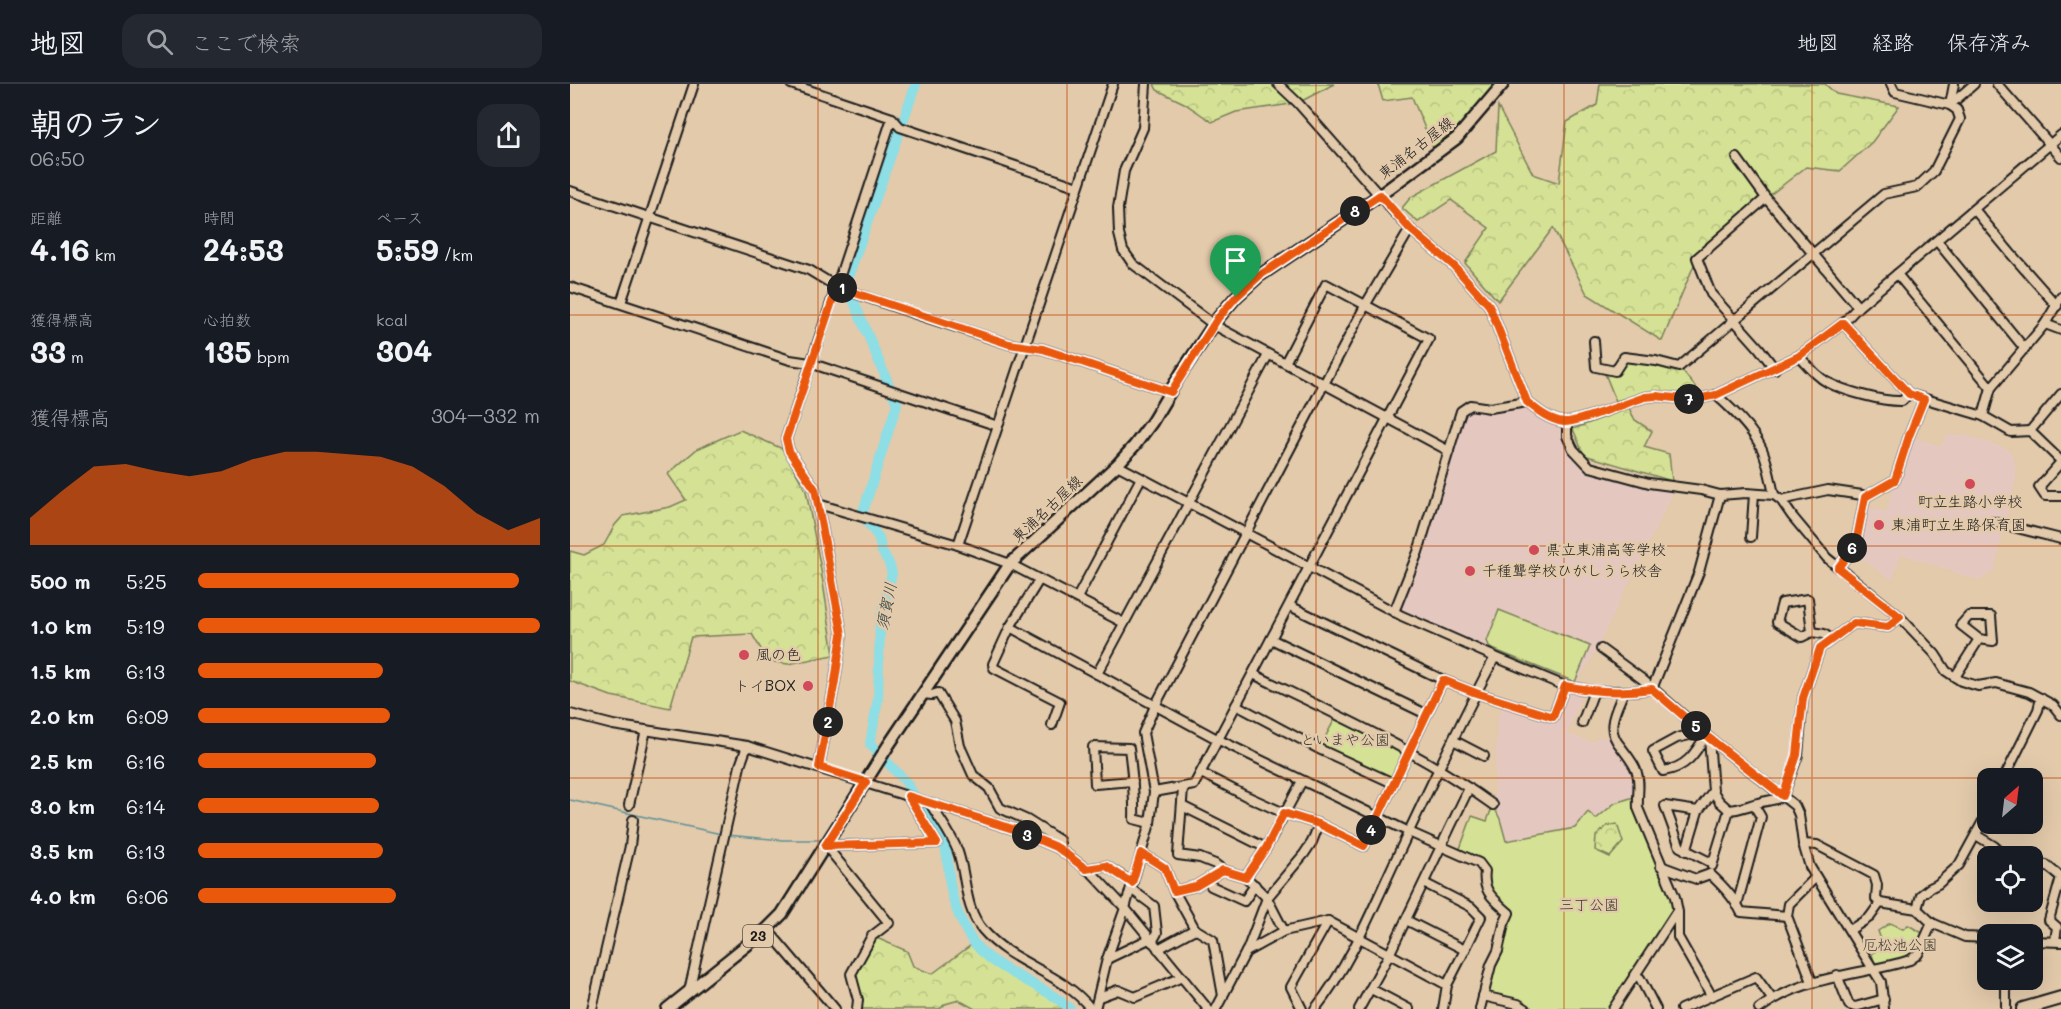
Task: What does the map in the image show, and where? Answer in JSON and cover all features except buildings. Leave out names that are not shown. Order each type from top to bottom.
[{"type":"highway","points":[[2023,1009],[2046,1006],[2061,998]]},
{"type":"main road","name":"東浦名古屋線","points":[[667,1009],[767,929],[782,914],[888,746],[1010,564],[1117,465],[1152,422],[1218,318],[1236,297],[1259,276],[1380,195],[1457,138],[1503,84]]},
{"type":"street","points":[[621,303],[694,84]]},
{"type":"street","points":[[790,84],[892,118],[900,127],[1078,187]]},
{"type":"street","points":[[958,545],[1113,84]]},
{"type":"street","points":[[1146,84],[1142,135],[1124,171],[1120,188],[1119,234],[1123,250],[1133,264],[1214,326],[1449,451]]},
{"type":"street","points":[[1278,84],[1298,103],[1410,229],[1454,266],[1489,305],[1527,402],[1539,412],[1567,423],[1645,397],[1693,400],[1716,395],[1737,383],[1774,369],[1799,356],[1843,323],[1858,307],[2061,135]]},
{"type":"street","points":[[1594,340],[1596,367],[1615,371],[1624,357],[1679,367],[1884,194],[1917,187],[1934,171],[1960,119],[1957,110],[1950,105],[1895,92],[1891,84]]},
{"type":"street","points":[[1950,105],[1954,84]]},
{"type":"street","points":[[1950,105],[1974,84]]},
{"type":"street","points":[[1997,84],[2061,157]]},
{"type":"street","points":[[819,767],[842,634],[815,489],[789,451],[786,439],[892,118]]},
{"type":"street","points":[[1737,158],[1766,198],[1858,307]]},
{"type":"street","points":[[570,190],[809,270],[837,287],[1009,344],[1043,349],[1171,392]]},
{"type":"street","points":[[1766,198],[1697,258],[1711,294],[1774,369]]},
{"type":"street","points":[[1974,209],[2057,306]]},
{"type":"street","points":[[930,803],[958,852],[972,911],[982,929],[1014,955],[1057,978],[1075,991],[1093,1009],[1099,997],[1107,959],[1150,824],[1154,792],[1143,733],[1155,706],[1366,304],[1410,229]]},
{"type":"street","points":[[1937,241],[2025,349]]},
{"type":"street","points":[[1897,274],[1991,388]]},
{"type":"street","points":[[1154,792],[1194,785],[1430,339],[1326,284],[1285,363]]},
{"type":"street","points":[[570,287],[790,360],[810,363],[998,426]]},
{"type":"street","points":[[1983,416],[1991,388],[2045,324],[2061,297]]},
{"type":"street","points":[[1843,323],[1909,394],[1983,416],[2011,432],[2030,432],[2061,461],[2039,487],[2044,496],[2061,496]]},
{"type":"street","points":[[2045,324],[2061,330]]},
{"type":"street","points":[[1097,674],[1268,355]]},
{"type":"street","points":[[1799,356],[1814,372],[1828,382],[1845,388],[1890,402],[1902,401],[1909,394]]},
{"type":"street","points":[[2030,432],[2061,394]]},
{"type":"street","points":[[1716,395],[1756,439],[1765,457],[1778,497],[1792,516],[1838,568],[1900,617],[1935,654],[1946,671],[1961,681],[1978,686],[1996,682],[2029,692],[2053,705],[2061,715]]},
{"type":"street","points":[[1838,568],[1856,543],[1865,497],[1895,480],[1924,399]]},
{"type":"street","points":[[1394,612],[1418,552],[1461,411],[1470,405],[1490,408],[1527,402]]},
{"type":"street","points":[[1567,423],[1567,436],[1574,449],[1590,467],[1650,483],[1720,495],[1746,493],[1778,497],[1828,490],[1865,497]]},
{"type":"street","points":[[1117,465],[1394,612],[1495,657],[1565,686],[1594,691],[1633,692],[1652,689]]},
{"type":"street","points":[[1077,598],[1141,478]]},
{"type":"street","points":[[1652,689],[1699,572],[1720,495]]},
{"type":"street","points":[[1751,537],[1754,495]]},
{"type":"street","points":[[818,504],[958,545],[1010,564],[1124,623]]},
{"type":"street","points":[[1993,522],[2061,539]]},
{"type":"street","points":[[1039,580],[1010,627],[993,664],[994,668],[1059,702],[1052,725]]},
{"type":"street","points":[[1812,632],[1808,599],[1782,603],[1777,622],[1802,637],[1812,632],[1824,634],[1831,639]]},
{"type":"street","points":[[1290,606],[1443,680],[1476,693],[1553,717],[1565,686]]},
{"type":"street","points":[[1969,616],[1991,616],[1993,641],[1979,639],[1961,625],[1969,616]]},
{"type":"street","points":[[1705,735],[1713,791],[1719,801],[1729,810],[1744,809],[1783,796],[1797,755],[1803,698],[1820,648],[1854,623],[1888,627],[1900,617]]},
{"type":"street","points":[[1010,627],[1217,739],[1377,817],[1479,863],[1485,871],[1483,883],[1486,890],[1509,914],[1504,924],[1498,951],[1491,965],[1480,1009]]},
{"type":"street","points":[[1271,639],[1426,714]]},
{"type":"street","points":[[1955,676],[1979,639]]},
{"type":"street","points":[[1601,649],[1795,806],[1810,867],[1881,982],[1884,1009]]},
{"type":"street","points":[[1315,1009],[1335,981],[1359,938],[1452,740],[1495,657]]},
{"type":"street","points":[[1253,674],[1409,751],[1493,805]]},
{"type":"street","points":[[1201,773],[1284,813],[1319,824],[1364,846],[1443,680]]},
{"type":"street","points":[[1582,723],[1594,691]]},
{"type":"street","points":[[1624,691],[1612,722],[1613,738],[1627,754],[1636,770],[1639,784],[1638,808],[1675,897],[1678,937],[1711,996]]},
{"type":"street","points":[[922,694],[938,693],[955,720],[960,746],[974,775],[989,788],[1000,808],[1054,836],[1059,840],[1058,848]]},
{"type":"street","points":[[2009,768],[2038,710],[2041,698]]},
{"type":"street","points":[[1236,705],[1319,749],[1393,783]]},
{"type":"street","points":[[570,714],[613,725],[747,746],[1016,830],[1058,848],[1086,869],[1125,908],[1208,1009]]},
{"type":"street","points":[[628,805],[646,730]]},
{"type":"street","points":[[1705,735],[1694,755],[1686,762],[1675,770],[1663,771],[1653,751],[1677,738],[1705,735]]},
{"type":"street","points":[[1452,740],[1484,756]]},
{"type":"street","points":[[689,991],[740,766],[747,746]]},
{"type":"street","points":[[1133,781],[1095,784],[1093,747],[1129,748],[1133,781],[1134,819],[1150,824]]},
{"type":"street","points":[[1246,877],[1266,848],[1302,781]]},
{"type":"street","points":[[1183,788],[1178,855],[1200,858],[1223,870],[1246,877],[1268,898],[1284,931]]},
{"type":"street","points":[[1359,1009],[1389,955],[1469,788]]},
{"type":"street","points":[[1686,851],[1698,811],[1713,791]]},
{"type":"street","points":[[828,842],[937,843],[908,796]]},
{"type":"street","points":[[1737,905],[1761,817],[1754,805]]},
{"type":"street","points":[[1182,806],[1266,848]]},
{"type":"street","points":[[1698,811],[1665,806],[1680,847],[1712,863]]},
{"type":"street","points":[[1710,874],[1729,810]]},
{"type":"street","points":[[592,1009],[630,846],[633,820]]},
{"type":"street","points":[[1216,1009],[1246,952],[1268,898],[1304,854],[1319,824]]},
{"type":"street","points":[[1917,909],[1921,895],[1938,884],[1959,865],[1976,835],[1994,846]]},
{"type":"street","points":[[828,842],[889,923],[872,936],[852,974],[858,1000],[857,1009]]},
{"type":"street","points":[[1803,844],[1817,845],[1874,875],[1877,885],[1876,898],[1880,903],[1917,909],[1932,923],[1965,936],[1977,937]]},
{"type":"street","points":[[1141,853],[1165,868],[1174,891],[1195,929],[1213,940],[1223,996]]},
{"type":"street","points":[[2043,865],[2061,877],[2049,920],[2057,927],[2058,942],[2043,941]]},
{"type":"street","points":[[1086,869],[1106,866],[1154,906],[1157,933],[1150,940],[1107,959]]},
{"type":"street","points":[[1661,866],[1696,879],[1710,874]]},
{"type":"street","points":[[1174,891],[1196,886],[1223,870]]},
{"type":"street","points":[[1710,874],[1721,883],[1741,912],[1787,916]]},
{"type":"street","points":[[1812,982],[1787,916],[1789,904],[1816,876]]},
{"type":"street","points":[[1424,882],[1471,908],[1481,917],[1447,985],[1443,1009]]},
{"type":"street","points":[[1211,886],[1244,902],[1255,885]]},
{"type":"street","points":[[1850,930],[1870,917],[1880,903]]},
{"type":"street","points":[[1613,1009],[1677,910]]},
{"type":"street","points":[[1406,920],[1465,950]]},
{"type":"street","points":[[1246,952],[1284,931],[1328,921],[1447,985]]},
{"type":"street","points":[[1302,1009],[1291,987],[1328,921]]},
{"type":"street","points":[[1759,1009],[1772,999],[1812,982],[1911,960],[1918,954],[1932,923]]},
{"type":"street","points":[[767,929],[835,1009]]},
{"type":"street","points":[[1158,949],[1195,929]]},
{"type":"street","points":[[1634,975],[1640,978],[1656,1009]]},
{"type":"street","points":[[1837,975],[1849,1005],[1856,1007],[1884,999]]},
{"type":"street","points":[[1099,997],[1118,990],[1135,997],[1182,977]]},
{"type":"street","points":[[1681,1009],[1756,977],[1772,999]]},
{"type":"street","points":[[1371,989],[1409,1009]]},
{"type":"street","points":[[2006,990],[2006,1009]]},
{"type":"street","points":[[1483,996],[1518,1004],[1526,1009]]},
{"type":"shaded area","name":"県立東浦高等学校","points":[[1527,402],[1567,422],[1567,436],[1590,467],[1676,487],[1595,652],[1575,687],[1584,689],[1567,734],[1591,742],[1599,737],[1613,738],[1636,770],[1637,796],[1596,819],[1588,812],[1575,828],[1505,841],[1494,800],[1497,720],[1504,702],[1553,716],[1565,686],[1403,612],[1399,606],[1457,422],[1470,405],[1490,408]]},
{"type":"shaded area","points":[[1947,435],[1967,436],[2009,449],[2015,462],[2016,477],[1994,571],[1979,581],[1901,554],[1892,580],[1856,555],[1855,549],[1863,506],[1886,512],[1909,436],[1940,446]]},
{"type":"green space","points":[[1154,84],[1334,84],[1298,103],[1236,112],[1212,122],[1184,103],[1157,90]]},
{"type":"green space","points":[[1378,84],[1502,84],[1492,97],[1433,148],[1412,97],[1383,101]]},
{"type":"green space","points":[[1600,84],[1825,84],[1836,94],[1899,106],[1872,142],[1840,171],[1806,167],[1766,198],[1697,258],[1662,341],[1587,294],[1553,228],[1498,301],[1465,263],[1489,228],[1451,200],[1418,222],[1402,208],[1411,197],[1496,151],[1498,107],[1533,174],[1559,183],[1567,122],[1597,105]]},
{"type":"green space","points":[[1624,357],[1679,367],[1702,395],[1673,396],[1647,392],[1616,401],[1604,371],[1615,371]]},
{"type":"green space","points":[[1629,408],[1635,420],[1652,431],[1644,447],[1669,454],[1672,481],[1584,455],[1573,429]]},
{"type":"green space","points":[[740,430],[783,449],[806,491],[834,655],[788,664],[768,661],[752,634],[691,637],[670,708],[611,696],[570,681],[570,551],[584,555],[604,545],[623,516],[670,507],[686,500],[668,474],[697,449]]},
{"type":"green space","points":[[1499,610],[1590,646],[1575,682],[1490,648],[1487,641]]},
{"type":"green space","name":"といまや公園","points":[[1337,715],[1409,751],[1393,783],[1319,749]]},
{"type":"green space","name":"三丁公園","points":[[1637,796],[1677,910],[1613,1009],[1526,1009],[1483,996],[1508,913],[1486,890],[1485,871],[1458,854],[1472,816],[1487,821],[1493,805],[1500,819],[1506,841],[1575,828],[1588,812],[1596,819],[1615,803]]},
{"type":"green space","points":[[1617,824],[1623,842],[1610,857],[1595,850],[1596,836],[1607,826]]},
{"type":"green space","name":"厄松池公園","points":[[1890,923],[1903,929],[1908,925],[1926,935],[1910,960],[1875,966],[1872,954],[1883,945],[1878,931]]},
{"type":"green space","points":[[872,936],[907,951],[913,966],[932,974],[974,943],[992,960],[1051,993],[1066,1009],[975,1009],[959,1000],[945,1004],[940,1009],[857,1009],[852,975]]},
{"type":"waterway","name":"須賀川","points":[[916,84],[846,283],[897,404],[862,515],[879,538],[881,550],[892,573],[880,621],[878,699],[870,744],[905,781],[943,839],[953,900],[971,940],[996,963],[1057,998],[1070,1009]]},
{"type":"waterway","points":[[570,800],[721,834]]},
{"type":"waterway","points":[[726,835],[782,840],[823,840]]},
{"type":"waterway","points":[[834,840],[898,840]]},
{"type":"waterway","name":"須賀川","points":[[938,846],[946,848]]},
{"type":"place","name":"町立生路小学校","points":[[1970,484]]},
{"type":"place","name":"東浦町立生路保育園","points":[[1879,525]]},
{"type":"place","name":"県立東浦高等学校","points":[[1534,550]]},
{"type":"place","name":"千種聾学校ひがしうら校舎","points":[[1470,571]]},
{"type":"place","name":"風の色","points":[[744,655]]},
{"type":"place","name":"トイBOX","points":[[808,686]]},
{"type":"route","points":[[1380,195],[1410,229],[1454,266],[1489,305],[1527,402],[1539,412],[1567,423],[1645,397],[1693,400],[1716,395],[1737,383],[1774,369],[1799,356],[1843,323],[1909,394],[1924,399],[1895,480],[1865,497],[1856,543],[1838,568],[1900,617],[1888,627],[1854,623],[1820,648],[1803,698],[1797,755],[1783,796],[1709,738],[1652,689],[1633,692],[1594,691],[1565,686],[1553,717],[1476,693],[1443,680],[1364,846],[1319,824],[1284,813],[1266,848],[1246,877],[1223,870],[1196,886],[1174,891],[1165,868],[1141,853],[1132,883],[1106,866],[1086,869],[1058,848],[1016,830],[908,796],[937,843],[825,846],[866,782],[819,767],[842,634],[815,489],[789,451],[786,439],[837,287],[1009,344],[1043,349],[1171,392],[1218,318],[1236,297],[1259,276],[1380,195]]}]
